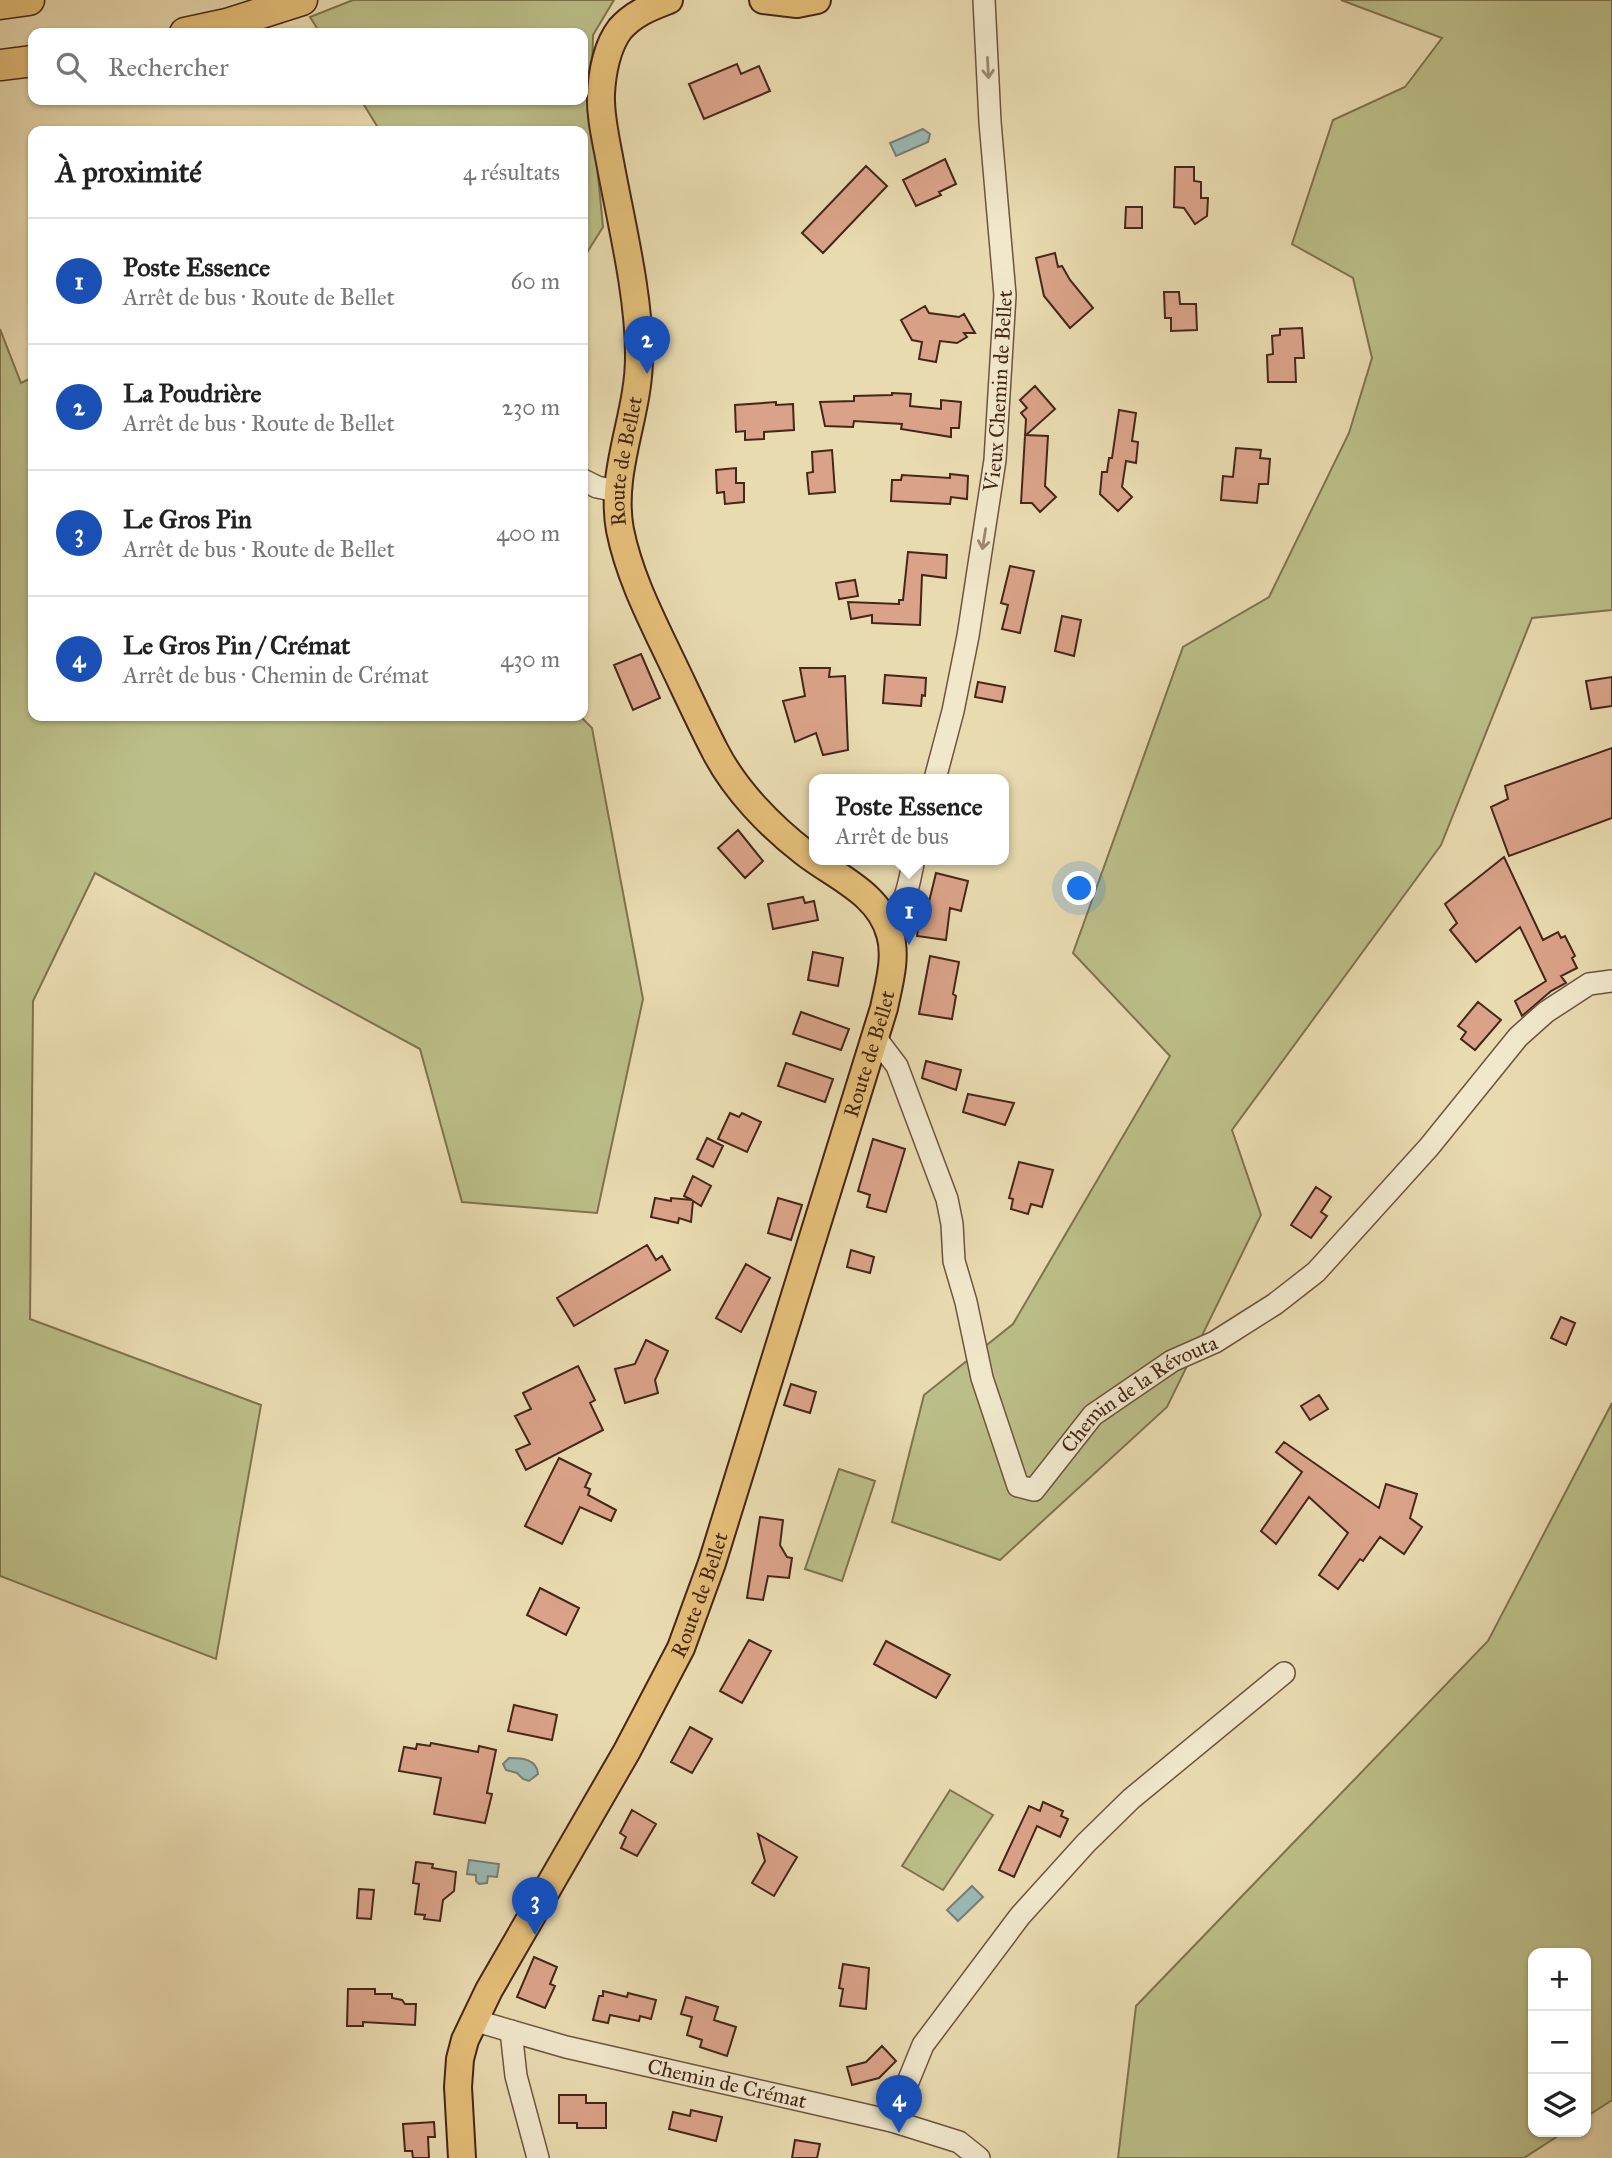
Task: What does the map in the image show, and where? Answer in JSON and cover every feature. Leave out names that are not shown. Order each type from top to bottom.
[{"type":"highway","points":[[0,4],[29,0]]},
{"type":"highway","points":[[208,28],[302,0]]},
{"type":"highway","points":[[0,65],[28,62]]},
{"type":"main road","name":"Route de Bellet","points":[[669,0],[640,12],[619,30],[602,76],[601,97],[605,130],[636,315],[639,350],[638,386],[617,491],[620,528],[629,565],[642,599],[716,753],[736,783],[766,818],[809,856]]},
{"type":"main road","points":[[763,0],[797,4],[817,0]]},
{"type":"main road","name":"Route de Bellet","points":[[461,2158],[458,2087],[460,2059],[473,2020],[525,1925],[627,1752],[681,1648],[712,1563],[875,1037],[890,978],[893,949],[886,922],[877,906],[856,887],[823,865]]},
{"type":"street","name":"Vieux Chemin de Bellet","points":[[936,774],[953,711],[968,636],[995,460],[1005,295],[990,122],[984,0]]},
{"type":"street","points":[[588,482],[617,491]]},
{"type":"street","points":[[886,922],[899,911],[907,893],[913,865]]},
{"type":"street","name":"Chemin de la Révouta","points":[[875,1037],[897,1066],[947,1199],[952,1224],[954,1261],[966,1302],[982,1378],[1018,1486],[1034,1490],[1093,1415],[1172,1361],[1216,1342],[1275,1304],[1316,1272],[1429,1147],[1518,1037],[1546,1012],[1590,985],[1612,981]]},
{"type":"street","points":[[892,2121],[923,2045],[1020,1916],[1086,1843],[1131,1799],[1284,1673]]},
{"type":"street","name":"Chemin de Crémat","points":[[473,2020],[579,2050],[892,2121],[958,2142],[979,2158]]},
{"type":"street","points":[[511,2031],[516,2076],[538,2158]]},
{"type":"green space","points":[[353,0],[614,0],[593,35],[591,104],[603,227],[588,251],[588,126],[377,126],[364,105],[588,105],[588,28],[317,28],[310,17]]},
{"type":"green space","points":[[1341,0],[1612,0],[1612,610],[1532,618],[1441,845],[1232,1130],[1261,1215],[1167,1407],[1000,1560],[892,1522],[924,1395],[1013,1324],[1170,1056],[1073,953],[1183,647],[1269,597],[1349,433],[1372,358],[1353,278],[1292,244],[1333,120],[1405,87],[1442,38]]},
{"type":"green space","points":[[0,329],[21,383],[28,380],[28,721],[585,721],[592,728],[643,999],[597,1213],[462,1202],[420,1049],[95,873],[33,1001],[30,1319],[261,1405],[216,1659],[0,1576]]},
{"type":"green space","points":[[1612,1403],[1612,2100],[1591,2114],[1591,1948],[1528,1948],[1528,2137],[1556,2137],[1524,2158],[1118,2158],[1136,2006],[1488,1641]]},
{"type":"green space","points":[[839,1469],[875,1481],[842,1581],[805,1569]]},
{"type":"green space","points":[[950,1790],[993,1815],[943,1890],[902,1866]]},
{"type":"water","points":[[923,129],[930,134],[928,142],[896,156],[890,143]]},
{"type":"water","points":[[509,1758],[532,1762],[538,1774],[529,1781],[506,1770],[503,1764]]},
{"type":"water","points":[[469,1860],[499,1864],[497,1877],[488,1876],[487,1883],[479,1884],[476,1875],[467,1874]]},
{"type":"water","points":[[972,1886],[983,1897],[958,1921],[947,1910]]},
{"type":"building","points":[[737,64],[741,74],[759,66],[770,91],[704,119],[689,84]]},
{"type":"building","points":[[945,159],[956,184],[939,192],[941,195],[916,206],[903,180]]},
{"type":"building","points":[[866,166],[887,186],[823,253],[802,233]]},
{"type":"building","points":[[1175,167],[1194,167],[1194,181],[1201,182],[1201,198],[1208,198],[1207,216],[1195,224],[1184,208],[1174,207]]},
{"type":"building","points":[[1126,207],[1142,207],[1142,228],[1125,228]]},
{"type":"building","points":[[1055,253],[1058,267],[1062,266],[1093,308],[1070,328],[1044,296],[1036,258]]},
{"type":"building","points":[[1164,292],[1179,292],[1180,304],[1196,304],[1197,330],[1171,331],[1171,318],[1165,318]]},
{"type":"building","points":[[925,306],[929,313],[959,317],[964,314],[975,333],[964,333],[967,337],[957,343],[940,341],[936,362],[919,359],[922,342],[912,340],[901,320]]},
{"type":"building","points":[[1302,328],[1304,358],[1295,358],[1296,382],[1268,382],[1267,355],[1273,354],[1272,336],[1280,335],[1280,329]]},
{"type":"building","points":[[1035,386],[1055,409],[1026,435],[1048,436],[1045,486],[1056,497],[1040,512],[1032,503],[1021,503],[1026,419],[1021,413],[1027,408],[1020,400]]},
{"type":"building","points":[[911,394],[910,406],[941,409],[941,400],[961,402],[959,428],[951,428],[951,437],[901,429],[902,424],[854,421],[853,427],[825,426],[820,402],[854,401],[854,396]]},
{"type":"building","points":[[776,402],[776,405],[793,404],[794,430],[764,432],[764,439],[745,440],[745,431],[736,432],[735,405]]},
{"type":"building","points":[[1119,410],[1136,413],[1132,441],[1138,442],[1136,463],[1126,461],[1122,487],[1132,497],[1118,511],[1100,494],[1102,472],[1107,472],[1109,458],[1112,458]]},
{"type":"building","points":[[1236,448],[1261,450],[1260,458],[1270,459],[1268,484],[1259,484],[1257,503],[1221,500],[1223,476],[1233,477]]},
{"type":"building","points":[[832,450],[835,492],[809,494],[807,473],[813,472],[812,452]]},
{"type":"building","points":[[736,468],[736,483],[744,483],[744,502],[725,504],[724,492],[717,493],[716,470]]},
{"type":"building","points":[[950,474],[968,476],[967,499],[951,497],[950,504],[891,501],[892,480],[901,480],[902,475],[950,478]]},
{"type":"building","points":[[908,552],[947,555],[946,578],[922,575],[920,625],[872,623],[872,615],[851,619],[848,602],[899,604],[899,600],[903,600]]},
{"type":"building","points":[[1010,566],[1034,571],[1020,633],[1002,629],[1008,605],[1001,603]]},
{"type":"building","points":[[855,580],[858,596],[839,599],[836,583]]},
{"type":"building","points":[[1062,616],[1081,620],[1074,656],[1055,651]]},
{"type":"building","points":[[641,654],[660,698],[633,710],[614,665]]},
{"type":"building","points":[[800,668],[830,668],[829,677],[845,676],[848,750],[823,755],[816,733],[795,742],[783,701],[805,696]]},
{"type":"building","points":[[885,675],[926,678],[925,696],[922,695],[921,706],[883,703]]},
{"type":"building","points":[[1612,677],[1612,706],[1591,709],[1586,681]]},
{"type":"building","points":[[978,682],[1005,687],[1002,702],[975,697]]},
{"type":"building","points":[[1612,748],[1612,818],[1509,856],[1491,807],[1508,799],[1505,786]]},
{"type":"building","points":[[738,830],[763,861],[745,878],[718,848]]},
{"type":"building","points":[[1504,857],[1543,940],[1558,932],[1561,938],[1565,936],[1575,956],[1572,958],[1577,968],[1561,976],[1566,983],[1551,991],[1522,1016],[1515,1001],[1546,981],[1520,927],[1476,962],[1450,930],[1457,923],[1445,904]]},
{"type":"building","points":[[936,873],[968,881],[961,911],[950,908],[946,940],[917,936],[921,909],[927,910]]},
{"type":"building","points":[[803,897],[805,903],[814,901],[818,920],[773,929],[768,904]]},
{"type":"building","points":[[813,952],[843,958],[838,986],[808,980]]},
{"type":"building","points":[[930,956],[959,962],[952,1019],[919,1014]]},
{"type":"building","points":[[1478,1002],[1501,1020],[1475,1050],[1461,1039],[1466,1032],[1458,1026]]},
{"type":"building","points":[[801,1012],[849,1029],[841,1050],[793,1034]]},
{"type":"building","points":[[926,1061],[961,1070],[956,1090],[922,1078]]},
{"type":"building","points":[[786,1063],[833,1079],[825,1102],[778,1086]]},
{"type":"building","points":[[968,1094],[1014,1103],[1005,1125],[963,1112]]},
{"type":"building","points":[[730,1113],[739,1117],[742,1113],[761,1122],[747,1152],[718,1139]]},
{"type":"building","points":[[707,1138],[723,1146],[713,1167],[697,1159]]},
{"type":"building","points":[[873,1139],[905,1149],[886,1212],[867,1207],[870,1195],[858,1191]]},
{"type":"building","points":[[1019,1162],[1053,1170],[1042,1207],[1031,1204],[1028,1214],[1011,1209],[1013,1199],[1009,1198]]},
{"type":"building","points":[[693,1176],[711,1186],[701,1206],[693,1201],[691,1222],[679,1218],[678,1223],[651,1217],[655,1198],[671,1201],[671,1198],[692,1200],[684,1196]]},
{"type":"building","points":[[1316,1187],[1331,1197],[1321,1212],[1327,1216],[1311,1238],[1291,1225]]},
{"type":"building","points":[[778,1198],[802,1205],[791,1240],[768,1233]]},
{"type":"building","points":[[647,1245],[656,1260],[662,1256],[670,1270],[574,1326],[557,1298]]},
{"type":"building","points":[[851,1250],[874,1257],[870,1273],[847,1267]]},
{"type":"building","points":[[746,1264],[770,1278],[741,1332],[716,1318]]},
{"type":"building","points":[[1561,1317],[1575,1323],[1566,1345],[1551,1338]]},
{"type":"building","points":[[646,1340],[668,1351],[655,1380],[658,1393],[625,1403],[615,1369],[635,1364]]},
{"type":"building","points":[[578,1366],[595,1400],[590,1403],[603,1430],[526,1470],[516,1450],[530,1444],[515,1416],[531,1409],[523,1393]]},
{"type":"building","points":[[791,1384],[816,1392],[810,1413],[784,1405]]},
{"type":"building","points":[[1319,1395],[1328,1409],[1310,1420],[1301,1406]]},
{"type":"building","points":[[1284,1442],[1379,1508],[1386,1484],[1417,1494],[1410,1518],[1422,1527],[1404,1554],[1380,1537],[1338,1589],[1319,1575],[1348,1533],[1309,1497],[1276,1544],[1261,1531],[1302,1472],[1276,1452]]},
{"type":"building","points":[[559,1458],[591,1474],[585,1487],[590,1489],[588,1495],[616,1510],[611,1521],[580,1507],[562,1544],[525,1526]]},
{"type":"building","points":[[760,1517],[783,1520],[780,1545],[787,1557],[792,1558],[789,1578],[768,1576],[763,1600],[747,1598]]},
{"type":"building","points":[[540,1588],[579,1608],[566,1635],[527,1615]]},
{"type":"building","points":[[749,1640],[771,1651],[742,1703],[720,1691]]},
{"type":"building","points":[[886,1641],[950,1675],[936,1698],[874,1664]]},
{"type":"building","points":[[514,1705],[557,1715],[552,1740],[508,1731]]},
{"type":"building","points":[[690,1727],[712,1739],[692,1773],[671,1762]]},
{"type":"building","points":[[431,1743],[478,1752],[479,1746],[496,1750],[487,1793],[492,1794],[485,1823],[434,1814],[441,1778],[399,1771],[404,1747],[416,1749],[417,1744],[430,1746]]},
{"type":"building","points":[[1043,1802],[1063,1811],[1061,1816],[1068,1819],[1060,1837],[1037,1826],[1014,1877],[999,1870],[1029,1806],[1040,1811]]},
{"type":"building","points":[[632,1810],[656,1824],[637,1856],[621,1848],[626,1837],[620,1833]]},
{"type":"building","points":[[758,1834],[797,1857],[774,1896],[752,1883],[765,1861]]},
{"type":"building","points":[[416,1862],[433,1864],[432,1868],[456,1872],[454,1891],[443,1900],[440,1921],[424,1919],[425,1915],[415,1914],[419,1884],[413,1883]]},
{"type":"building","points":[[359,1889],[374,1890],[371,1919],[357,1918]]},
{"type":"building","points":[[534,1957],[557,1967],[550,1984],[555,1986],[545,2008],[517,1997]]},
{"type":"building","points":[[843,1964],[869,1968],[866,2009],[840,2006],[843,1989],[839,1988]]},
{"type":"building","points":[[348,1989],[375,1989],[375,1994],[392,1994],[392,1998],[402,2000],[405,2004],[416,2004],[415,2025],[363,2022],[363,2026],[347,2026]]},
{"type":"building","points":[[603,1991],[627,1997],[628,1993],[656,2000],[651,2019],[640,2016],[639,2021],[610,2015],[608,2023],[593,2020],[599,1996],[603,1996]]},
{"type":"building","points":[[686,1997],[718,2007],[714,2020],[736,2027],[727,2056],[700,2047],[702,2040],[687,2035],[692,2017],[681,2014]]},
{"type":"building","points":[[882,2046],[896,2061],[879,2078],[852,2085],[847,2067],[866,2062]]},
{"type":"building","points":[[559,2095],[586,2095],[586,2103],[606,2103],[606,2128],[577,2128],[577,2123],[559,2123]]},
{"type":"building","points":[[691,2110],[722,2117],[716,2141],[669,2129],[673,2112],[690,2116]]},
{"type":"building","points":[[434,2122],[435,2137],[428,2137],[429,2158],[413,2158],[412,2151],[405,2151],[403,2124]]},
{"type":"building","points":[[795,2140],[820,2144],[817,2158],[792,2158]]},
{"type":"place","name":"La Poudrière","points":[[647,374]]},
{"type":"place","name":"Poste Essence","points":[[909,945]]},
{"type":"place","name":"Le Gros Pin","points":[[535,1935]]},
{"type":"place","name":"Le Gros Pin / Crémat","points":[[899,2133]]}]
